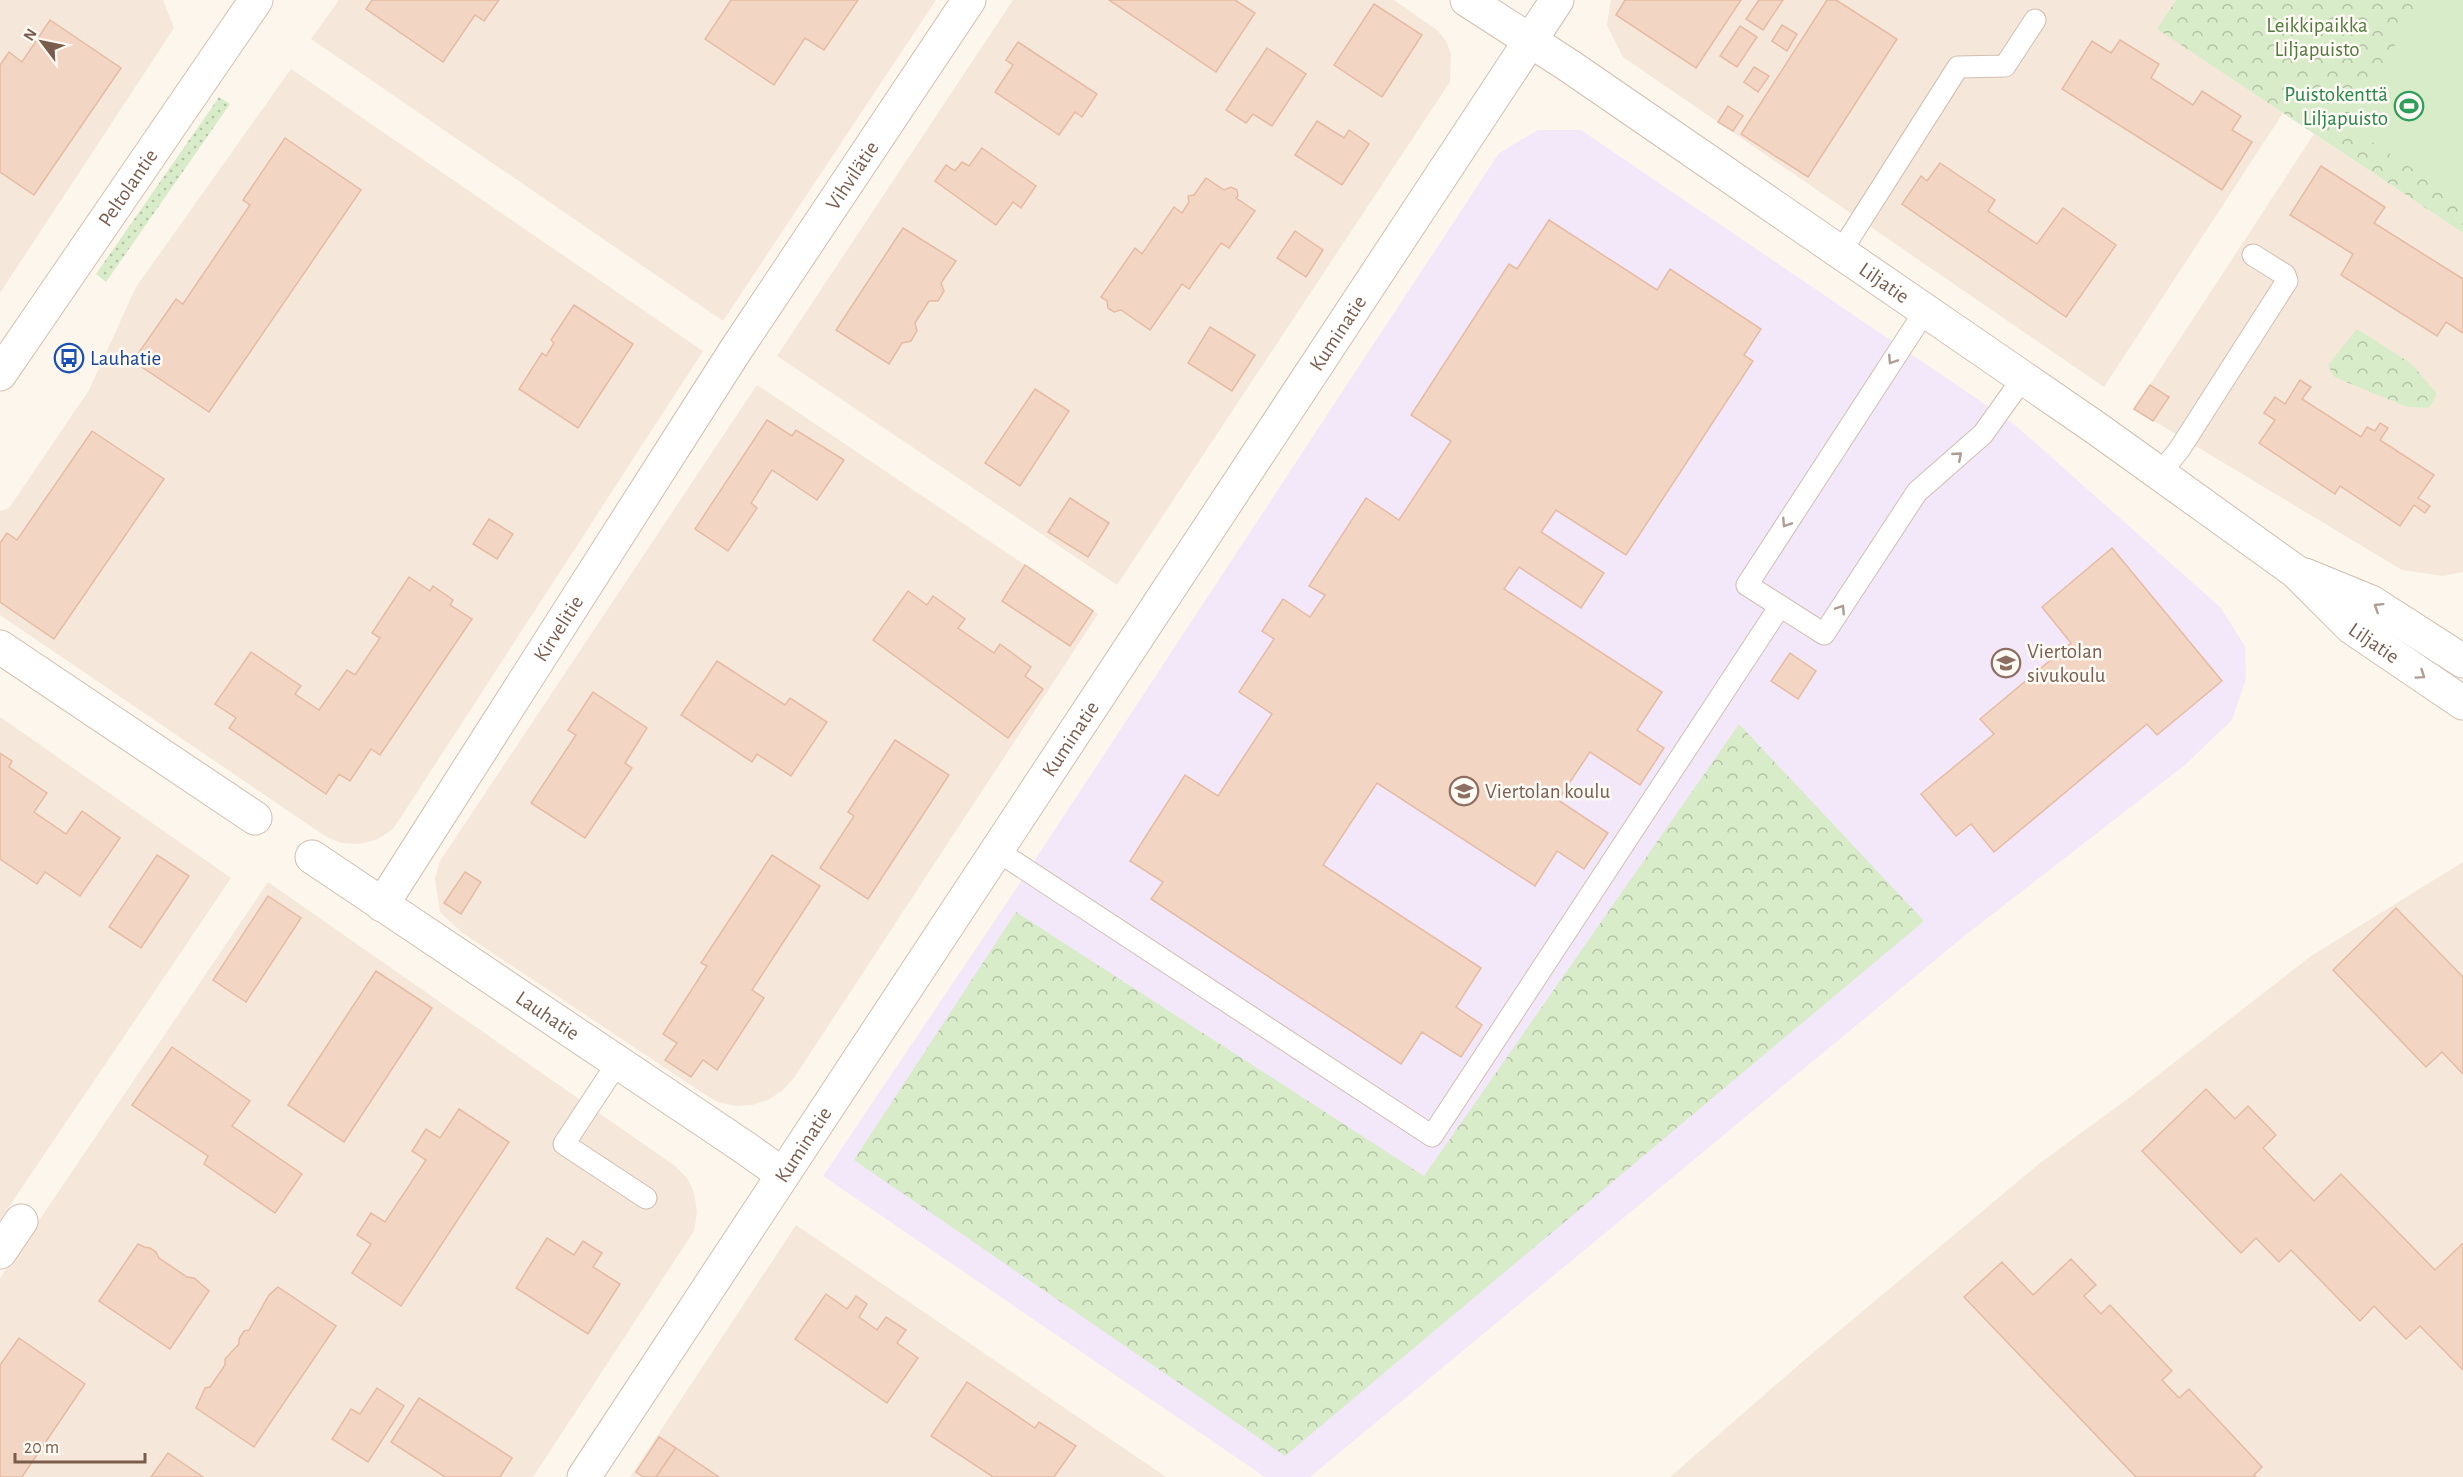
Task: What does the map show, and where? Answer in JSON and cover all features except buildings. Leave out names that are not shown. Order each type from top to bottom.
[{"type":"street","name":"Vihvilätie","points":[[735,351],[969,0]]},
{"type":"street","name":"Liljatie","points":[[1467,0],[1568,65],[2160,473],[2295,572],[2351,627],[2463,703]]},
{"type":"street","name":"Kuminatie","points":[[584,1477],[1557,0]]},
{"type":"street","name":"Peltolantie","points":[[0,374],[250,2]]},
{"type":"street","name":"Kirvelitie","points":[[382,905],[735,351]]},
{"type":"street","name":"Liljatie","points":[[2295,572],[2371,602],[2463,661]]},
{"type":"street","points":[[0,647],[255,818]]},
{"type":"street","name":"Lauhatie","points":[[312,857],[744,1146],[782,1174]]},
{"type":"street","points":[[0,1252],[21,1221]]},
{"type":"lane","points":[[1840,253],[1958,67],[2005,66],[2035,20]]},
{"type":"lane","points":[[2160,473],[2179,450],[2287,281],[2285,275],[2253,255]]},
{"type":"lane","points":[[1925,311],[1747,585],[1824,634],[1917,492],[1983,434],[2023,378]]},
{"type":"lane","points":[[996,850],[1432,1136],[1780,606]]},
{"type":"lane","points":[[618,1062],[564,1144],[646,1198]]},
{"type":"shaded area","points":[[0,0],[163,0],[174,28],[0,293]]},
{"type":"shaded area","points":[[339,0],[936,0],[723,321],[311,39]]},
{"type":"shaded area","points":[[1013,0],[1394,0],[1437,30],[1446,41],[1451,54],[1450,82],[1117,585],[777,356]]},
{"type":"shaded area","points":[[1611,0],[2176,0],[2158,29],[2283,113],[2104,387],[1623,57],[1607,25]]},
{"type":"shaded area","points":[[291,69],[703,351],[392,830],[376,840],[358,844],[341,843],[325,836],[0,615],[0,511],[9,508],[89,390],[136,287]]},
{"type":"shaded area","name":"Viertolan koulu","points":[[1538,130],[1581,130],[2014,424],[2220,607],[2245,646],[2246,679],[2232,720],[2185,765],[1968,933],[1310,1477],[1265,1477],[823,1176],[1006,904],[1499,153]]},
{"type":"shaded area","points":[[2314,134],[2463,233],[2463,572],[2443,576],[2402,570],[2134,409]]},
{"type":"shaded area","points":[[757,385],[1098,614],[794,1078],[782,1091],[768,1100],[752,1105],[735,1106],[718,1102],[704,1094],[461,932],[440,912],[435,879],[440,861]]},
{"type":"shaded area","points":[[0,717],[231,878],[0,1220]]},
{"type":"shaded area","points":[[2463,862],[2463,1477],[1670,1477],[1802,1362],[2040,1163],[2126,1100],[2311,956]]},
{"type":"shaded area","points":[[268,882],[675,1166],[687,1178],[694,1193],[697,1212],[694,1231],[533,1477],[0,1477],[0,1278]]},
{"type":"shaded area","points":[[796,1225],[1166,1477],[630,1477]]},
{"type":"green space","name":"Leikkipaikka Liljapuisto","points":[[2176,0],[2463,0],[2463,233],[2157,29]]},
{"type":"green space","name":"Puistokenttä Liljapuisto","points":[[2425,0],[2463,0],[2463,202],[2343,123]]},
{"type":"green space","points":[[219,97],[230,104],[106,282],[96,274]]},
{"type":"green space","points":[[2357,329],[2412,364],[2437,394],[2429,408],[2407,407],[2334,377],[2328,365]]},
{"type":"green space","points":[[1739,724],[1924,921],[1285,1456],[854,1160],[1016,912],[1424,1176]]},
{"type":"place","name":"Puistokenttä Liljapuisto","points":[[2409,106]]},
{"type":"place","name":"Lauhatie","points":[[69,358]]},
{"type":"place","name":"Viertolan sivukoulu","points":[[2006,663]]},
{"type":"place","name":"Viertolan koulu","points":[[1464,791]]}]
